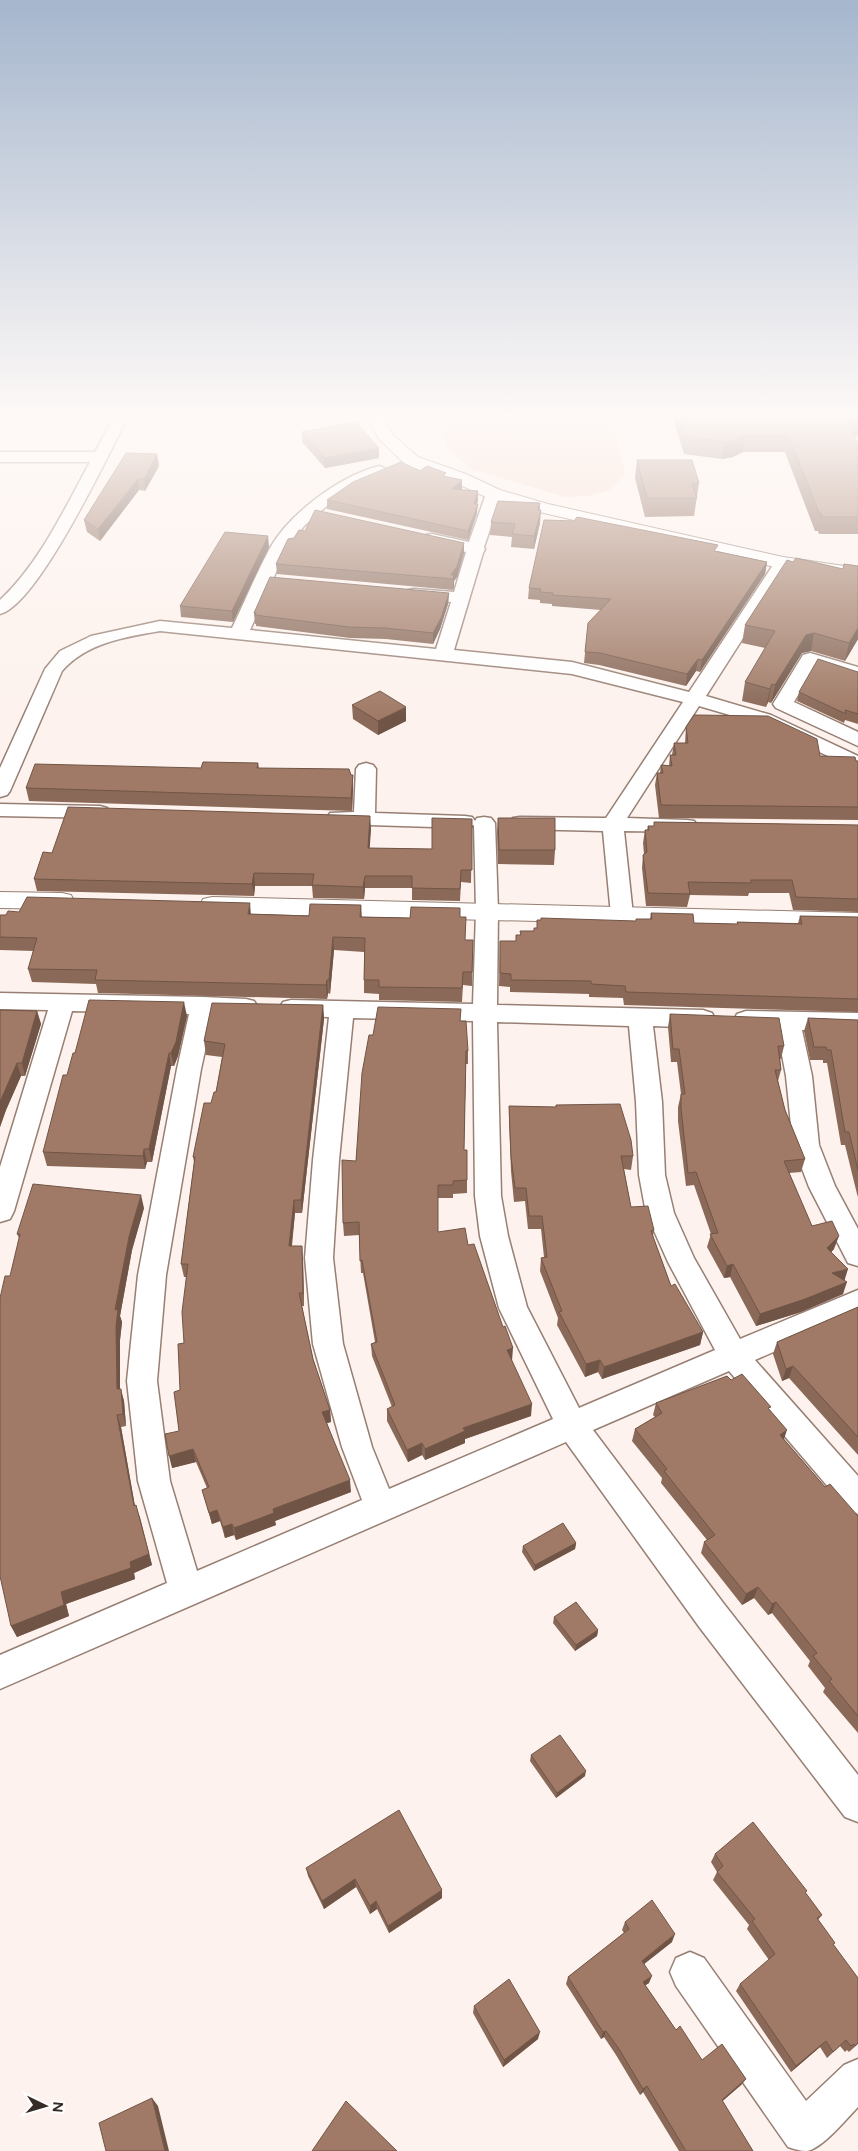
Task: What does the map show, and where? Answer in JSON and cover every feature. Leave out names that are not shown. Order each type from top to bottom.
[{"type":"street","points":[[0,609],[24,587],[69,515]]},
{"type":"street","points":[[239,633],[280,547],[307,515]]},
{"type":"street","points":[[444,654],[486,515]]},
{"type":"street","points":[[575,515],[783,564],[858,574]]},
{"type":"street","points":[[412,535],[477,549]]},
{"type":"street","points":[[622,915],[613,824],[783,564]]},
{"type":"street","points":[[264,580],[284,581]]},
{"type":"street","points":[[0,588],[24,587]]},
{"type":"street","points":[[393,592],[462,598]]},
{"type":"street","points":[[0,791],[54,670],[68,654],[101,640],[138,629],[160,626],[572,668],[764,719],[858,764]]},
{"type":"street","points":[[858,673],[810,659],[783,704],[858,740]]},
{"type":"street","points":[[364,818],[366,769]]},
{"type":"street","points":[[0,810],[118,813]]},
{"type":"street","points":[[314,817],[484,823],[711,826]]},
{"type":"street","points":[[484,823],[487,911],[485,1013],[488,1196],[494,1236],[513,1308],[572,1426],[712,1616],[858,1804]]},
{"type":"street","points":[[0,900],[82,902]]},
{"type":"street","points":[[191,904],[858,920]]},
{"type":"street","points":[[0,1001],[788,1022],[858,1022]]},
{"type":"street","points":[[0,1211],[62,1003]]},
{"type":"street","points":[[186,1591],[154,1481],[142,1381],[152,1275],[189,1069],[203,1005]]},
{"type":"street","points":[[342,1010],[326,1160],[319,1258],[328,1344],[357,1447],[382,1508]]},
{"type":"street","points":[[640,1017],[649,1102],[652,1175],[660,1213],[682,1262],[734,1356],[858,1499]]},
{"type":"street","points":[[788,1022],[799,1076],[806,1145],[822,1187],[858,1256]]},
{"type":"street","points":[[0,1672],[858,1302]]},
{"type":"street","points":[[690,1972],[803,2132],[858,2079]]},
{"type":"building","points":[[87,515],[109,515],[98,529],[84,520]]},
{"type":"building","points":[[312,515],[339,515],[464,543],[457,566],[451,575],[454,575],[453,579],[276,564],[288,539],[294,538],[299,530],[305,531]]},
{"type":"building","points":[[397,515],[474,515],[468,531]]},
{"type":"building","points":[[493,515],[540,515],[534,536],[512,534],[515,524],[491,522]]},
{"type":"building","points":[[822,515],[858,515],[858,517],[822,517]]},
{"type":"building","points":[[577,517],[718,545],[714,551],[767,562],[702,660],[698,659],[687,674],[600,653],[585,652],[588,623],[611,599],[552,595],[553,593],[540,592],[541,589],[529,588],[544,520],[574,521]]},
{"type":"building","points":[[225,532],[268,536],[232,611],[180,606]]},
{"type":"building","points":[[796,558],[843,569],[844,564],[858,566],[858,628],[849,643],[814,633],[806,635],[775,685],[772,684],[770,689],[745,682],[775,631],[745,625],[787,560],[793,562]]},
{"type":"building","points":[[270,577],[449,593],[441,618],[433,633],[385,628],[349,627],[255,615],[256,613],[254,613]]},
{"type":"building","points":[[818,659],[858,672],[858,714],[845,710],[846,714],[799,692]]},
{"type":"building","points":[[380,691],[406,707],[378,721],[352,705]]},
{"type":"building","points":[[694,715],[768,716],[817,739],[820,756],[855,757],[856,761],[858,761],[858,807],[661,805],[657,773],[663,773],[661,765],[672,766],[670,755],[676,755],[674,743],[688,743],[686,727]]},
{"type":"building","points":[[203,762],[258,763],[257,768],[349,769],[351,775],[353,775],[351,798],[26,788],[35,764],[201,768]]},
{"type":"building","points":[[68,807],[370,816],[368,848],[432,849],[432,818],[472,819],[472,870],[461,870],[460,889],[412,888],[412,876],[365,876],[363,887],[312,885],[314,874],[254,873],[252,884],[34,879],[43,852],[52,853]]},
{"type":"building","points":[[498,818],[555,818],[555,850],[499,850]]},
{"type":"building","points":[[654,822],[858,825],[858,899],[796,897],[792,880],[751,880],[751,883],[688,882],[690,894],[648,893],[643,855],[647,852],[645,830],[649,830],[648,826],[654,826]]},
{"type":"building","points":[[27,897],[250,903],[248,914],[309,916],[310,904],[361,905],[360,917],[410,918],[411,907],[460,908],[460,917],[466,917],[465,940],[473,940],[472,972],[463,972],[462,988],[379,987],[379,980],[364,980],[365,938],[333,937],[329,980],[327,980],[326,985],[95,980],[97,970],[28,969],[37,938],[0,937],[0,915],[6,915],[8,911],[19,912]]},
{"type":"building","points":[[651,913],[693,914],[694,923],[738,924],[737,922],[802,924],[800,916],[858,917],[858,999],[626,992],[625,986],[591,984],[591,981],[511,980],[511,974],[500,973],[500,941],[516,941],[516,935],[521,935],[520,931],[534,931],[534,928],[537,928],[537,920],[541,920],[541,918],[636,921],[636,919],[652,919]]},
{"type":"building","points":[[89,1000],[184,1002],[176,1042],[171,1053],[169,1053],[149,1149],[144,1149],[143,1156],[43,1152],[63,1075],[67,1075],[73,1053],[75,1053]]},
{"type":"building","points":[[212,1003],[323,1005],[301,1200],[294,1200],[289,1246],[302,1246],[303,1293],[299,1293],[313,1359],[330,1410],[322,1412],[350,1480],[273,1509],[274,1513],[234,1528],[232,1524],[223,1527],[217,1510],[209,1513],[202,1490],[209,1487],[193,1449],[169,1456],[165,1434],[179,1431],[174,1392],[180,1390],[178,1344],[184,1343],[182,1312],[188,1264],[181,1264],[195,1157],[193,1157],[204,1103],[211,1103],[214,1092],[216,1092],[225,1044],[204,1041]]},
{"type":"building","points":[[378,1007],[461,1009],[460,1021],[466,1021],[468,1051],[466,1051],[464,1150],[467,1150],[467,1180],[453,1181],[453,1185],[438,1185],[438,1232],[465,1228],[468,1245],[474,1244],[503,1327],[505,1326],[513,1348],[507,1350],[532,1404],[463,1428],[465,1431],[425,1449],[422,1443],[407,1450],[387,1409],[395,1405],[371,1344],[377,1342],[362,1260],[360,1261],[359,1222],[343,1223],[342,1160],[356,1161],[362,1073],[369,1035],[373,1035]]},
{"type":"building","points":[[0,1010],[37,1011],[22,1063],[17,1063],[0,1102]]},
{"type":"building","points":[[670,1014],[779,1018],[784,1046],[778,1046],[781,1070],[775,1070],[785,1110],[805,1159],[784,1161],[812,1226],[832,1221],[839,1236],[827,1248],[848,1269],[832,1273],[847,1282],[760,1314],[733,1264],[727,1266],[710,1234],[718,1233],[696,1172],[688,1173],[681,1108],[681,1094],[685,1094],[679,1049],[673,1049]]},
{"type":"building","points":[[808,1018],[858,1020],[858,1170],[849,1132],[845,1132],[831,1050],[827,1050],[826,1047],[814,1047]]},
{"type":"building","points":[[620,1104],[631,1140],[633,1156],[621,1156],[631,1207],[648,1206],[654,1230],[651,1231],[671,1286],[675,1284],[703,1332],[604,1367],[600,1360],[586,1364],[559,1312],[562,1311],[541,1258],[547,1257],[542,1216],[529,1216],[526,1188],[515,1188],[511,1157],[509,1106],[556,1107],[556,1105]]},
{"type":"building","points":[[33,1184],[141,1195],[129,1237],[115,1310],[118,1309],[116,1327],[117,1389],[121,1389],[123,1414],[117,1415],[134,1506],[136,1505],[149,1554],[130,1562],[131,1568],[61,1592],[64,1605],[11,1626],[0,1576],[0,1298],[5,1276],[10,1276],[20,1234],[17,1234]]},
{"type":"building","points":[[858,1307],[858,1437],[793,1366],[786,1369],[777,1342]]},
{"type":"building","points":[[742,1374],[771,1407],[768,1408],[787,1430],[780,1435],[825,1487],[830,1484],[858,1516],[858,1716],[829,1681],[832,1679],[813,1656],[817,1653],[776,1602],[772,1604],[758,1587],[746,1594],[704,1542],[715,1535],[664,1471],[667,1469],[635,1429],[662,1413],[656,1403],[727,1376],[731,1380]]},
{"type":"building","points":[[563,1523],[576,1543],[535,1565],[523,1546]]},
{"type":"building","points":[[576,1602],[598,1630],[576,1645],[554,1617]]},
{"type":"building","points":[[560,1735],[586,1771],[557,1793],[531,1755]]},
{"type":"building","points":[[399,1810],[442,1890],[388,1926],[376,1901],[370,1906],[355,1879],[322,1901],[306,1868]]},
{"type":"building","points":[[753,1822],[807,1891],[805,1892],[822,1915],[817,1918],[858,1978],[858,2043],[855,2046],[854,2044],[851,2046],[846,2040],[833,2052],[826,2041],[796,2066],[740,1984],[775,1954],[752,1921],[755,1919],[717,1872],[723,1866],[715,1854]]},
{"type":"building","points":[[652,1900],[675,1934],[642,1961],[652,1976],[643,1982],[676,2030],[680,2026],[702,2060],[722,2044],[746,2079],[722,2100],[753,2151],[686,2151],[647,2086],[643,2089],[619,2049],[606,2031],[603,2032],[568,1977],[629,1929],[625,1922]]},
{"type":"building","points":[[509,1979],[540,2032],[504,2060],[474,2006]]},
{"type":"building","points":[[152,2098],[165,2151],[106,2151],[99,2123]]},
{"type":"building","points":[[346,2101],[397,2151],[312,2151]]}]
